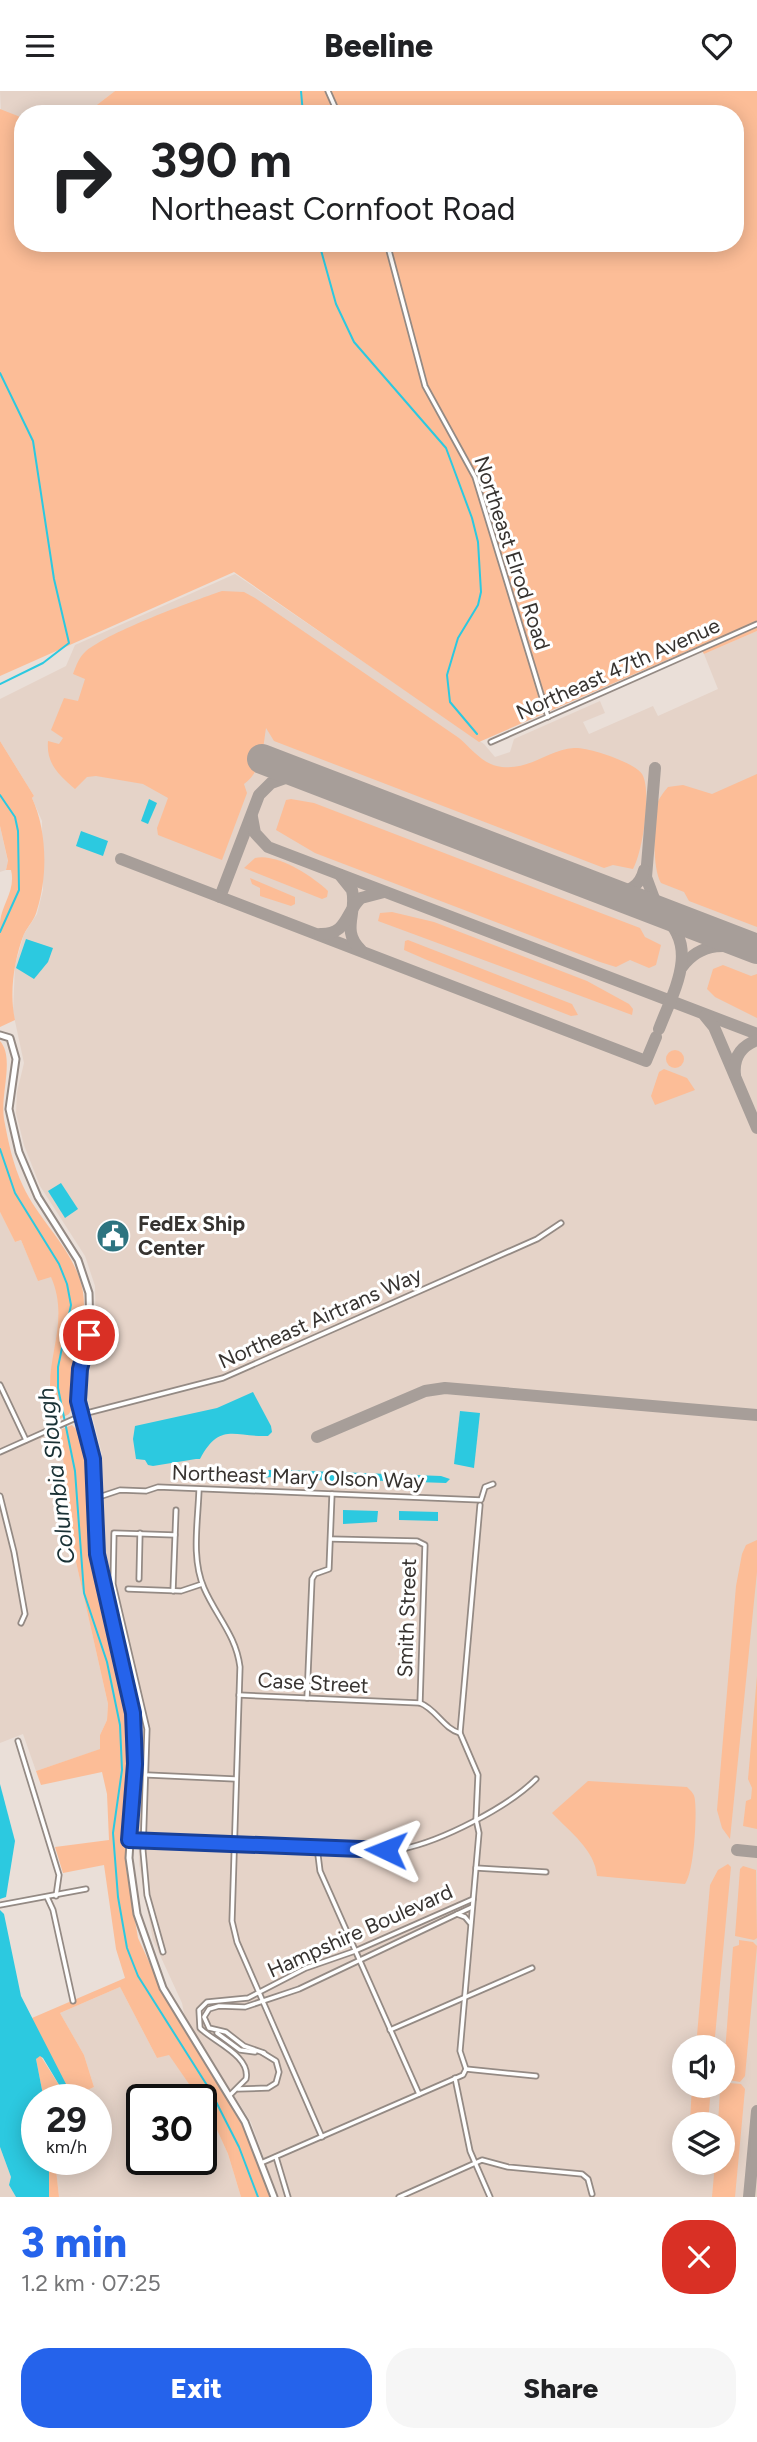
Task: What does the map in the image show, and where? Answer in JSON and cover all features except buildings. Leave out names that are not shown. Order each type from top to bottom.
[{"type":"street","name":"Northeast Elrod Road","points":[[389,252],[425,386],[475,477],[548,717]]},
{"type":"street","name":"Northeast 47th Avenue","points":[[491,742],[757,624]]},
{"type":"street","points":[[2,1035],[12,1040],[16,1054],[9,1103],[19,1152],[38,1197],[78,1260],[88,1287],[90,1330],[78,1382],[81,1415],[93,1459],[94,1537],[102,1585],[126,1673],[133,1713],[135,1764],[129,1840],[133,1895],[151,1961],[173,2007],[249,2131],[274,2197]]},
{"type":"street","name":"Northeast Airtrans Way","points":[[0,1452],[81,1415],[223,1378],[520,1248],[561,1223]]},
{"type":"street","points":[[0,1385],[26,1440]]},
{"type":"street","name":"Northeast Mary Olson Way","points":[[93,1498],[120,1490],[146,1491],[158,1487],[481,1500],[485,1487],[493,1484]]},
{"type":"street","points":[[199,1490],[197,1551],[202,1584],[236,1644],[240,1667],[232,1921],[322,2137]]},
{"type":"street","points":[[307,1698],[312,1579],[316,1574],[329,1569],[332,1494]]},
{"type":"street","points":[[0,1496],[25,1614],[21,1623]]},
{"type":"street","points":[[466,2069],[460,2054],[479,1833],[476,1819],[478,1775],[460,1733],[480,1505]]},
{"type":"street","points":[[173,1591],[176,1510]]},
{"type":"street","points":[[163,1952],[147,1895],[143,1840],[148,1775],[147,1729],[141,1691],[113,1584],[114,1533],[175,1535]]},
{"type":"street","points":[[139,1579],[140,1533]]},
{"type":"street","name":"Smith Street","points":[[331,1539],[417,1541],[425,1545],[420,1703]]},
{"type":"street","points":[[128,1589],[173,1591],[202,1584]]},
{"type":"street","name":"Case Street","points":[[239,1695],[420,1703]]},
{"type":"street","points":[[420,1703],[460,1733]]},
{"type":"street","points":[[18,1741],[60,1875],[56,1896]]},
{"type":"street","points":[[148,1775],[235,1779]]},
{"type":"street","points":[[129,1840],[402,1849],[509,1803],[536,1779]]},
{"type":"street","points":[[317,1847],[320,1871],[419,2094]]},
{"type":"street","points":[[476,1868],[545,1873]]},
{"type":"street","points":[[0,1905],[86,1889]]},
{"type":"street","points":[[47,1897],[53,1910],[73,2001]]},
{"type":"street","name":"Hampshire Boulevard","points":[[471,1925],[465,1917],[457,1914],[358,1958],[312,1983],[245,2007],[219,2006],[209,2009],[205,2021],[212,2030],[240,2050],[271,2056],[279,2067],[276,2083],[268,2088],[239,2089],[247,2073],[244,2063],[200,2028],[199,2010],[212,1999],[240,1999],[260,1993],[306,1968],[355,1951],[473,1899]]},
{"type":"street","points":[[457,1914],[472,1907]]},
{"type":"street","points":[[390,2030],[532,1968]]},
{"type":"street","points":[[261,2163],[455,2078],[466,2069],[536,2076]]},
{"type":"street","points":[[455,2078],[475,2163],[490,2197]]},
{"type":"street","points":[[229,2095],[239,2089]]},
{"type":"street","points":[[276,2157],[288,2197]]},
{"type":"street","points":[[399,2197],[485,2160],[508,2167],[582,2174],[587,2179],[592,2195]]},
{"type":"shaded area","points":[[0,91],[115,91],[97,105],[14,105],[14,115],[1,111]]},
{"type":"shaded area","points":[[115,91],[757,91],[757,631],[704,654],[699,646],[479,742],[234,572],[0,676],[0,109],[14,114],[14,252],[744,252],[744,105],[97,105]]},
{"type":"shaded area","points":[[235,574],[484,744],[495,757],[510,752],[514,739],[600,701],[605,713],[583,722],[589,734],[653,706],[658,716],[718,689],[704,654],[757,631],[757,2197],[278,2197],[251,2122],[185,2018],[182,2003],[153,1940],[139,1864],[138,1817],[144,1758],[142,1715],[111,1586],[103,1535],[102,1454],[86,1391],[96,1336],[95,1286],[85,1256],[40,1186],[24,1145],[16,1113],[17,1092],[24,1063],[13,1012],[15,965],[24,934],[37,914],[43,890],[42,821],[32,798],[34,796],[0,741],[0,699],[66,666],[75,645]]},
{"type":"shaded area","points":[[222,591],[244,592],[255,598],[459,738],[495,766],[521,766],[574,748],[610,756],[637,769],[645,782],[646,806],[640,849],[633,869],[613,865],[604,868],[274,741],[266,728],[261,759],[255,773],[244,784],[247,793],[222,860],[158,835],[157,828],[168,798],[143,784],[96,776],[87,777],[75,789],[51,763],[48,741],[59,744],[63,738],[51,730],[64,698],[78,701],[85,679],[73,674],[81,656],[98,643],[132,626]]},
{"type":"shaded area","points":[[0,741],[34,796],[32,798],[41,824],[44,868],[41,897],[35,916],[24,934],[15,965],[12,999],[15,1020],[0,1027],[0,922],[12,877],[11,870],[6,870],[8,861],[0,826]]},
{"type":"shaded area","points":[[757,774],[757,927],[689,901],[684,892],[661,883],[654,845],[657,805],[668,787],[683,785],[712,794]]},
{"type":"shaded area","points":[[286,800],[314,803],[640,928],[645,937],[661,945],[656,965],[649,968],[630,960],[616,967],[600,962],[315,853],[276,830]]},
{"type":"shaded area","points":[[0,826],[8,862],[6,870],[0,872]]},
{"type":"shaded area","points":[[255,858],[273,859],[294,867],[328,891],[327,897],[322,899],[244,868]]},
{"type":"shaded area","points":[[250,878],[295,897],[295,904],[291,906],[260,896],[260,888],[252,884]]},
{"type":"shaded area","points":[[392,912],[434,922],[587,981],[629,1004],[633,1009],[632,1015],[378,921],[380,913]]},
{"type":"shaded area","points":[[405,941],[572,1004],[578,1015],[571,1016],[404,950]]},
{"type":"shaded area","points":[[723,965],[751,976],[757,974],[757,1018],[715,997],[707,989],[713,969]]},
{"type":"shaded area","points":[[0,1041],[7,1067],[4,1119],[16,1170],[30,1199],[73,1263],[83,1292],[83,1321],[72,1379],[72,1408],[69,1414],[58,1420],[50,1385],[57,1332],[57,1296],[51,1277],[38,1281],[21,1240],[15,1242],[0,1212]]},
{"type":"shaded area","points":[[675,1050],[681,1053],[684,1059],[681,1065],[675,1068],[669,1065],[666,1059],[669,1053]]},
{"type":"shaded area","points":[[664,1069],[687,1078],[695,1090],[655,1105],[651,1096],[659,1072]]},
{"type":"shaded area","points":[[0,1212],[15,1242],[21,1240],[38,1280],[51,1276],[58,1293],[61,1313],[49,1388],[62,1429],[60,1435],[76,1562],[108,1704],[107,1720],[100,1735],[101,1749],[36,1771],[23,1734],[0,1743]]},
{"type":"shaded area","points":[[72,1425],[78,1431],[85,1450],[93,1553],[105,1614],[128,1697],[132,1732],[126,1868],[138,1938],[170,2007],[217,2084],[189,2084],[169,2055],[157,2058],[120,1987],[60,2013],[84,2055],[93,2084],[59,2084],[32,2018],[125,1978],[116,1949],[104,1865],[63,1873],[55,1847],[109,1840],[107,1794],[102,1772],[41,1785],[36,1771],[100,1749],[100,1735],[107,1720],[108,1704],[76,1562],[60,1435],[62,1429]]},
{"type":"shaded area","points":[[757,1540],[757,1572],[730,1839],[722,1828],[717,1810],[736,1586],[746,1545]]},
{"type":"shaded area","points":[[757,1676],[757,1829],[743,1826],[746,1801],[751,1799],[752,1788],[748,1779]]},
{"type":"shaded area","points":[[588,1781],[687,1787],[690,1790],[695,1799],[695,1831],[691,1868],[685,1884],[597,1876],[587,1850],[552,1813]]},
{"type":"shaded area","points":[[728,1864],[731,1867],[715,2035],[697,2035],[710,1885],[718,1870]]},
{"type":"shaded area","points":[[743,1866],[756,1870],[757,1938],[754,1940],[735,1936],[740,1869]]},
{"type":"shaded area","points":[[739,1940],[753,1942],[757,1946],[745,2076],[740,2082],[735,2081],[735,2035],[726,2035],[733,1947],[739,1945]]},
{"type":"shaded area","points":[[120,1987],[157,2058],[169,2054],[189,2084],[126,2084],[126,2175],[217,2175],[217,2129],[228,2154],[241,2197],[59,2197],[57,2175],[112,2175],[112,2084],[93,2084],[84,2055],[60,2013]]},
{"type":"shaded area","points":[[40,2055],[58,2084],[41,2084],[36,2059]]},
{"type":"shaded area","points":[[217,2084],[242,2125],[270,2197],[241,2197],[228,2154],[217,2130]]},
{"type":"shaded area","points":[[735,2084],[741,2084],[745,2089],[735,2197],[712,2197],[714,2175],[735,2175],[735,2112],[719,2112],[720,2098],[735,2098]]},
{"type":"shaded area","points":[[691,2098],[710,2098],[709,2112],[691,2112]]},
{"type":"shaded area","points":[[0,2147],[11,2177],[9,2185],[16,2197],[0,2197]]},
{"type":"shaded area","points":[[49,2175],[57,2175],[59,2197],[49,2197]]},
{"type":"water","points":[[149,799],[157,803],[148,824],[141,821]]},
{"type":"water","points":[[81,831],[108,841],[103,856],[76,846]]},
{"type":"water","points":[[26,939],[53,948],[48,962],[34,979],[16,968]]},
{"type":"water","points":[[61,1183],[78,1209],[65,1218],[48,1191]]},
{"type":"water","points":[[253,1392],[271,1426],[272,1432],[268,1436],[221,1436],[207,1447],[200,1459],[153,1466],[148,1465],[145,1460],[136,1459],[133,1439],[135,1426],[217,1408]]},
{"type":"water","points":[[460,1411],[480,1413],[474,1468],[454,1464]]},
{"type":"water","points":[[235,1470],[274,1470],[276,1474],[273,1477],[239,1479],[232,1474]]},
{"type":"water","points":[[283,1470],[441,1476],[450,1479],[446,1483],[358,1480],[353,1483],[282,1477],[280,1473]]},
{"type":"water","points":[[343,1510],[378,1511],[377,1522],[343,1524]]},
{"type":"water","points":[[399,1511],[438,1512],[438,1521],[399,1520]]},
{"type":"water","points":[[0,1784],[15,1841],[6,1897],[0,1899]]},
{"type":"water","points":[[0,1910],[4,1914],[21,1996],[66,2084],[59,2084],[40,2056],[36,2059],[41,2084],[21,2084],[21,2175],[49,2175],[49,2197],[16,2197],[9,2185],[11,2177],[0,2147]]},
{"type":"waterway","points":[[301,91],[302,105]]},
{"type":"waterway","points":[[322,252],[336,304],[354,342],[446,448],[472,518],[478,542],[481,592],[478,605],[458,638],[447,675],[450,702],[477,734]]},
{"type":"waterway","points":[[0,373],[33,441],[54,579],[69,643],[43,663],[0,684]]},
{"type":"waterway","name":"Columbia Slough","points":[[0,795],[15,817],[18,831],[19,890],[0,932]]},
{"type":"waterway","name":"Columbia Slough","points":[[0,1149],[15,1193],[59,1264],[71,1305],[58,1367],[58,1388],[75,1471],[84,1593],[107,1662],[120,1725],[122,1770],[113,1833],[118,1897],[127,1948],[138,1976],[210,2090],[239,2147],[258,2197]]},
{"type":"taxiway","points":[[655,768],[646,877],[656,904],[671,916]]},
{"type":"taxiway","points":[[299,773],[271,783],[259,795],[220,897],[646,1061],[656,1037]]},
{"type":"taxiway","points":[[252,817],[255,833],[268,847],[757,1034]]},
{"type":"taxiway","points":[[121,859],[220,897]]},
{"type":"taxiway","points":[[612,893],[632,887],[640,881],[644,870]]},
{"type":"taxiway","points":[[340,875],[352,890],[352,935],[361,950]]},
{"type":"taxiway","points":[[320,934],[336,931],[341,927],[361,898],[384,892]]},
{"type":"taxiway","points":[[659,1029],[676,985],[682,955],[674,928],[662,915]]},
{"type":"taxiway","points":[[682,967],[698,952],[716,946],[757,952]]},
{"type":"taxiway","points":[[705,1016],[714,1027],[757,1128]]},
{"type":"taxiway","points":[[735,1075],[735,1063],[739,1053],[757,1040]]},
{"type":"taxiway","points":[[317,1437],[425,1391],[445,1388],[757,1415]]},
{"type":"taxiway","points":[[737,1850],[757,1852]]},
{"type":"taxiway","points":[[749,2197],[757,2111]]},
{"type":"runway","points":[[262,759],[757,949]]},
{"type":"place","name":"FedEx Ship Center","points":[[113,1236]]},
{"type":"route","points":[[89,1335],[80,1369],[78,1401],[93,1459],[94,1537],[104,1596],[126,1673],[133,1713],[135,1764],[129,1840],[386,1850]]}]
